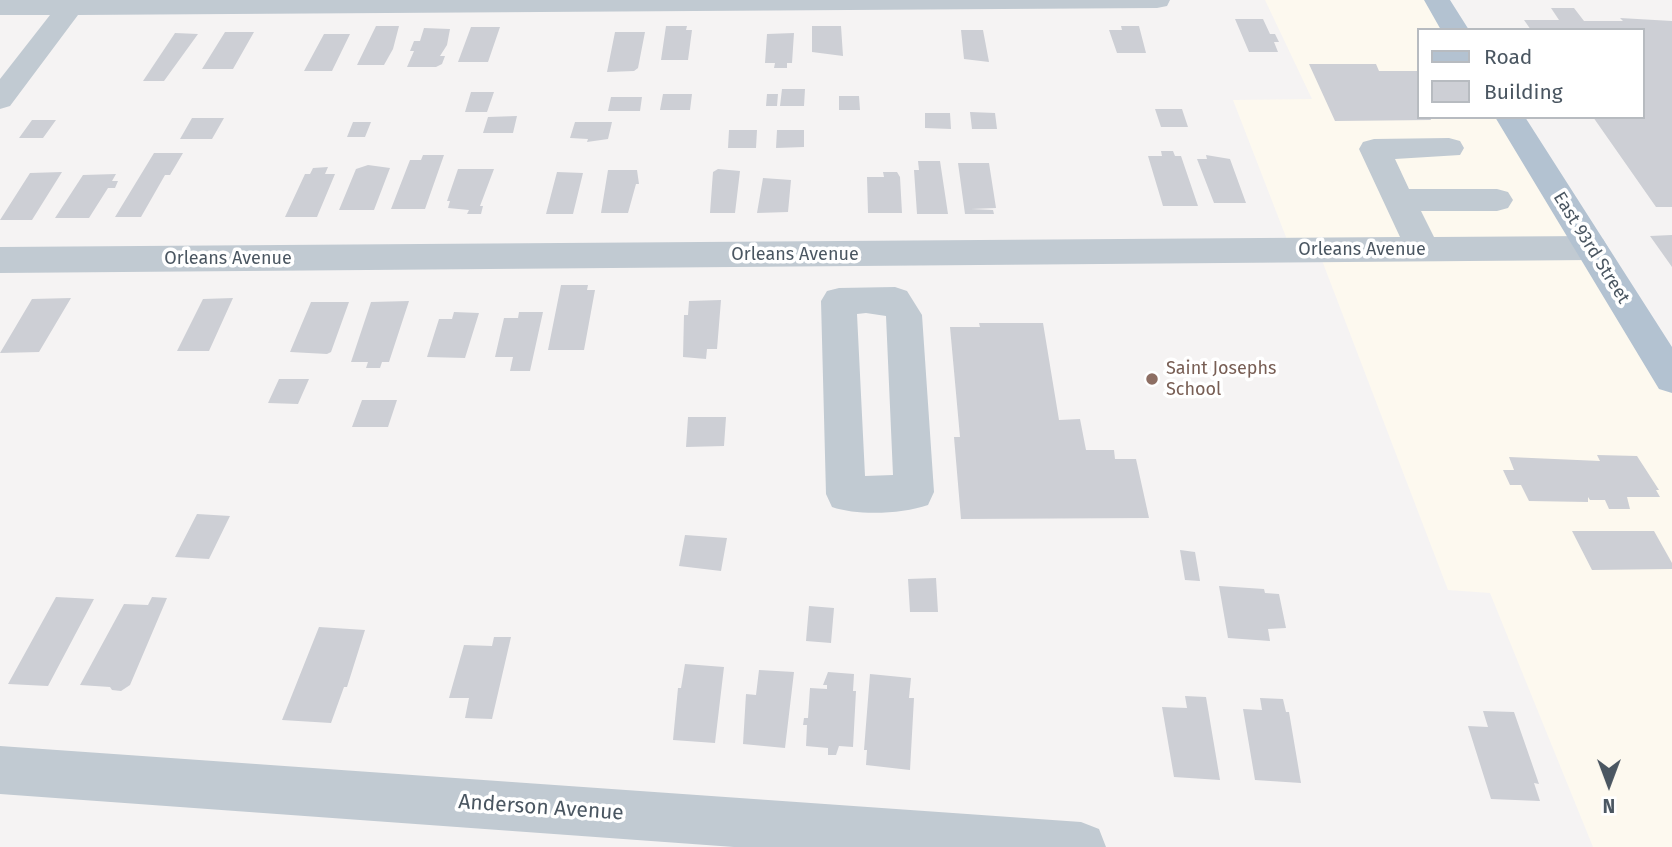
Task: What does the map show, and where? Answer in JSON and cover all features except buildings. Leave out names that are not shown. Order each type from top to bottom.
[{"type":"main road","points":[[1437,0],[1454,28]]},
{"type":"main road","name":"East 93rd Street","points":[[1511,119],[1672,378]]},
{"type":"street","points":[[0,7],[1157,0]]},
{"type":"street","points":[[0,100],[71,6]]},
{"type":"street","points":[[1423,249],[1374,149],[1450,148]]},
{"type":"street","points":[[1399,200],[1497,200]]},
{"type":"street","name":"Orleans Avenue","points":[[0,260],[1591,248]]},
{"type":"street","points":[[859,254],[866,299]]},
{"type":"street","points":[[866,299],[895,299],[904,316],[914,492],[846,494],[839,301],[866,299]]},
{"type":"street","name":"Anderson Avenue","points":[[0,770],[1081,847]]},
{"type":"shaded area","points":[[1265,0],[1437,0],[1454,28],[1416,28],[1416,119],[1511,119],[1672,378],[1672,847],[1593,847],[1490,593],[1448,590],[1318,250],[1291,250],[1233,100],[1312,99]]},
{"type":"place","name":"Saint Josephs School","points":[[1152,379]]}]
